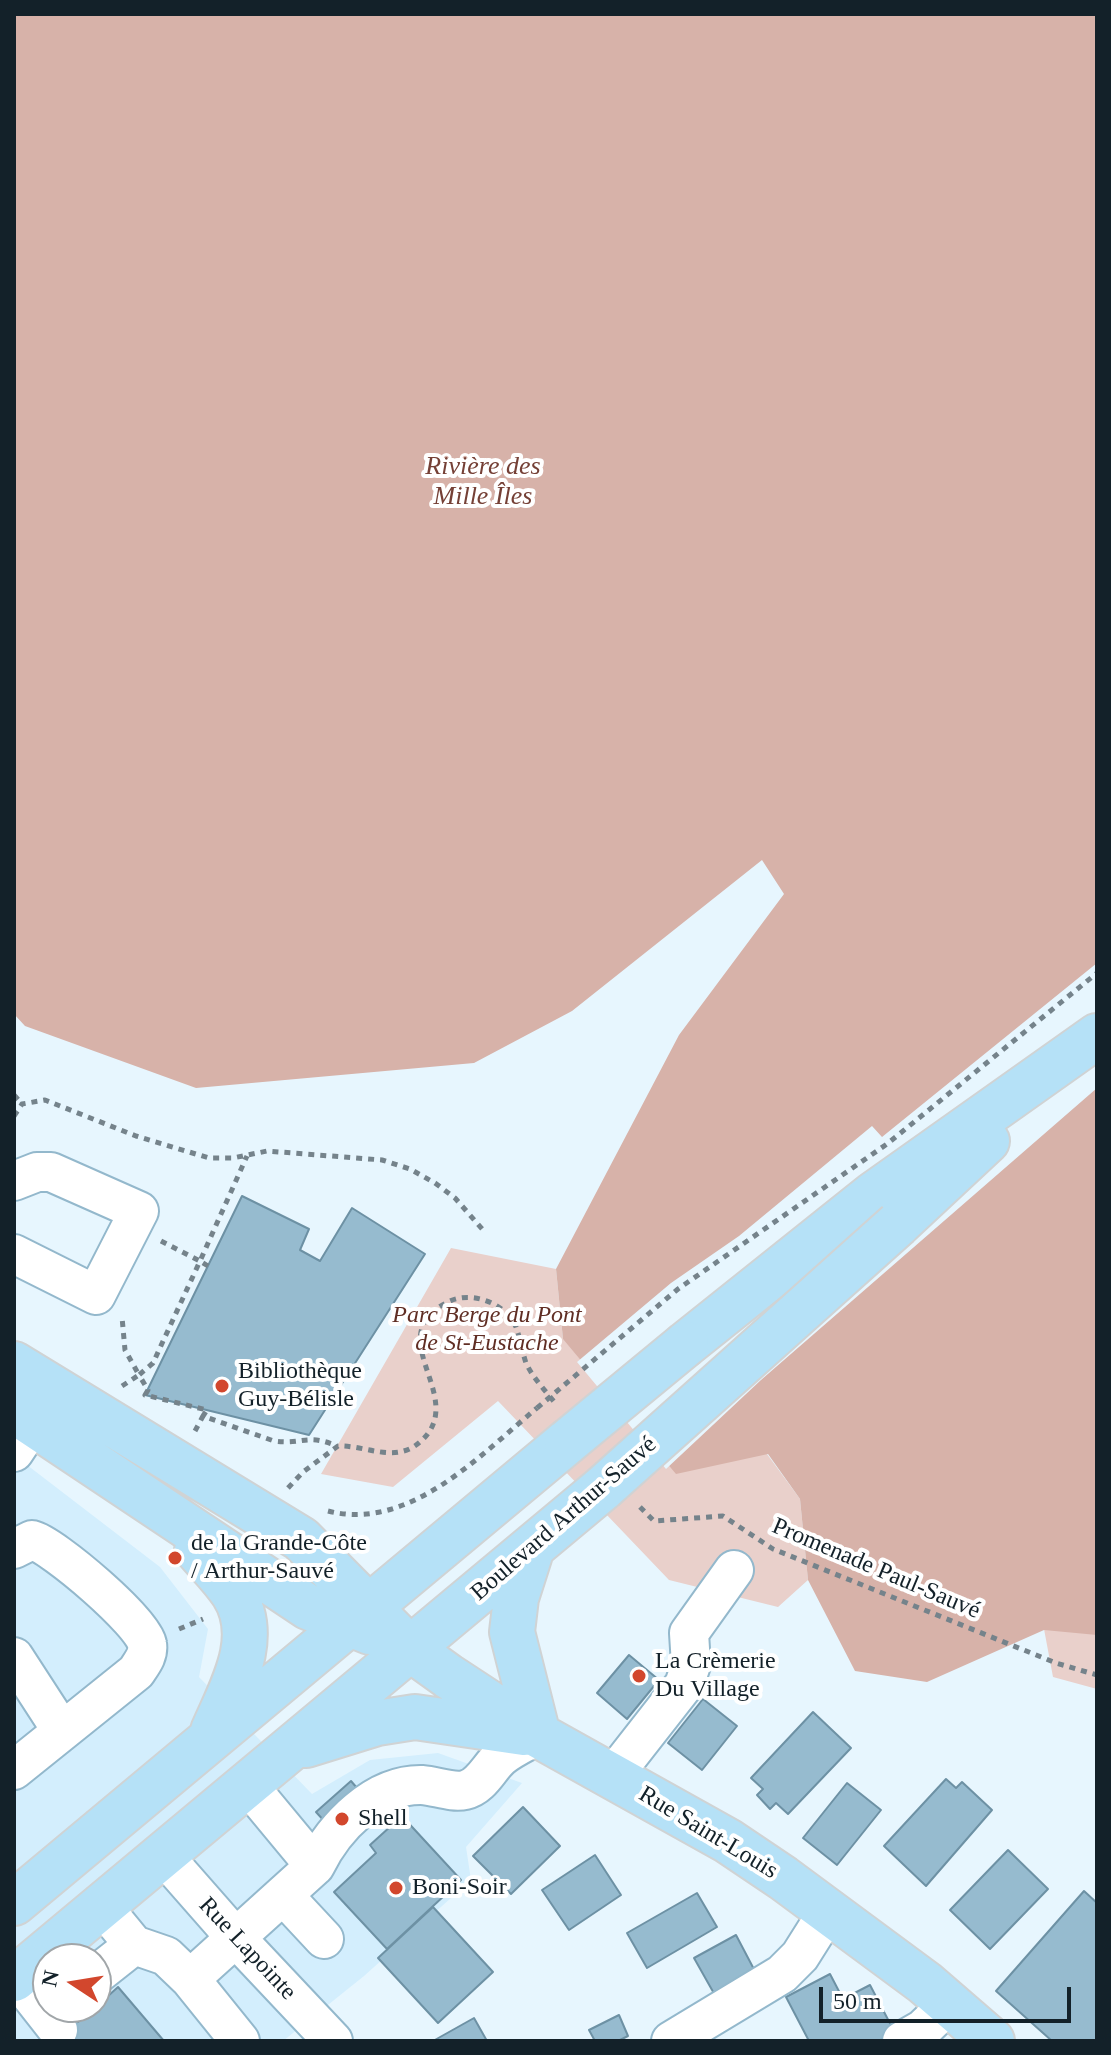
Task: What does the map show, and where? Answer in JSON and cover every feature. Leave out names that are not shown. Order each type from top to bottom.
[{"type":"main road","name":"Boulevard Arthur-Sauvé","points":[[14,1903],[358,1614],[564,1426],[874,1194],[1097,1037]]},
{"type":"main road","name":"Boulevard Arthur-Sauvé","points":[[17,1970],[102,1906],[409,1648],[531,1551],[621,1497],[898,1224],[1097,1037]]},
{"type":"main road","points":[[14,1364],[29,1420],[308,1607],[358,1614]]},
{"type":"main road","name":"Rue Saint-Louis","points":[[29,1420],[301,1539],[358,1614],[538,1735],[728,1841],[829,1910],[992,2041]]},
{"type":"main road","points":[[172,1518],[235,1596],[245,1626],[243,1656],[210,1737]]},
{"type":"main road","points":[[288,1750],[377,1723],[415,1717],[538,1735],[512,1632],[516,1598],[531,1551]]},
{"type":"street","points":[[14,1181],[37,1172],[51,1172],[139,1211],[96,1295],[14,1254]]},
{"type":"street","points":[[14,1549],[32,1540],[52,1548],[135,1623],[147,1642],[147,1653],[136,1672],[14,1770]]},
{"type":"street","points":[[612,1777],[684,1685],[691,1665],[689,1633],[734,1570]]},
{"type":"street","points":[[14,1657],[62,1731]]},
{"type":"street","points":[[190,1979],[315,1866],[328,1838],[378,1796],[399,1787],[420,1785],[465,1790],[483,1778],[500,1758],[538,1735]]},
{"type":"street","points":[[247,1784],[315,1866]]},
{"type":"street","name":"Rue Lapointe","points":[[163,1855],[333,2041]]},
{"type":"street","points":[[283,1895],[324,1939]]},
{"type":"street","points":[[102,1906],[134,1945],[166,1956],[190,1979],[240,2041]]},
{"type":"street","points":[[671,2041],[782,1974],[800,1956],[829,1910]]},
{"type":"street","points":[[112,1962],[134,1945]]},
{"type":"street","points":[[17,1970],[32,1990]]},
{"type":"street","points":[[902,2041],[923,2029],[949,2004]]},
{"type":"path","points":[[376,1514],[403,1505],[439,1486],[678,1289],[887,1144],[1097,973]]},
{"type":"path","points":[[14,1095],[22,1104]]},
{"type":"path","points":[[14,1116],[22,1104],[45,1100],[209,1158],[247,1156],[267,1151],[382,1160],[410,1169],[455,1198],[484,1231]]},
{"type":"path","points":[[122,1386],[153,1363],[247,1156]]},
{"type":"path","points":[[158,1240],[208,1266]]},
{"type":"path","points":[[203,1416],[274,1441],[315,1437],[338,1446],[396,1454],[419,1443],[436,1420],[437,1394],[419,1354],[419,1341],[433,1314],[457,1299],[482,1300],[506,1313],[515,1325],[533,1375],[564,1426]]},
{"type":"path","points":[[122,1309],[125,1350],[148,1390],[145,1395],[207,1410],[197,1427]]},
{"type":"path","points":[[285,1492],[303,1472],[338,1446]]},
{"type":"path","name":"Promenade Paul-Sauvé","points":[[621,1497],[654,1521],[723,1516],[773,1549],[1056,1663],[1097,1675]]},
{"type":"path","points":[[177,1630],[216,1614]]},
{"type":"shaded area","points":[[14,1455],[160,1567],[208,1629],[199,1677],[312,1794],[370,1760],[438,1753],[522,1783],[466,1847],[471,1880],[364,1976],[283,2041],[14,2041]]},
{"type":"green space","name":"Parc Berge du Pont de St-Eustache","points":[[451,1248],[556,1269],[563,1339],[767,1454],[800,1499],[808,1580],[778,1607],[669,1580],[498,1401],[393,1487],[321,1474]]},
{"type":"green space","points":[[1044,1629],[1097,1634],[1097,1689],[1053,1677]]},
{"type":"water","name":"Rivière des Mille Îles","points":[[14,14],[1097,14],[1097,1635],[1044,1630],[927,1682],[855,1671],[808,1580],[800,1499],[768,1454],[676,1474],[563,1339],[556,1269],[679,1035],[784,894],[762,860],[572,1011],[474,1063],[196,1088],[25,1026],[14,1014]]},
{"type":"pier","points":[[1097,963],[1097,1088],[761,1380],[666,1469],[577,1362],[671,1283],[739,1236],[872,1126],[882,1137]]},
{"type":"building","points":[[242,1196],[309,1229],[300,1250],[320,1261],[352,1208],[425,1254],[309,1435],[145,1395]]},
{"type":"building","points":[[629,1655],[659,1680],[627,1719],[597,1693]]},
{"type":"building","points":[[703,1699],[737,1726],[702,1770],[668,1743]]},
{"type":"building","points":[[813,1712],[851,1748],[788,1814],[776,1803],[770,1809],[757,1795],[763,1789],[751,1778]]},
{"type":"building","points":[[946,1779],[956,1788],[962,1782],[992,1810],[926,1886],[884,1846]]},
{"type":"building","points":[[351,1781],[380,1815],[346,1845],[316,1812]]},
{"type":"building","points":[[847,1783],[881,1810],[837,1865],[803,1838]]},
{"type":"building","points":[[523,1807],[560,1846],[511,1894],[473,1856]]},
{"type":"building","points":[[402,1816],[461,1880],[387,1949],[334,1892],[376,1853],[370,1845]]},
{"type":"building","points":[[1008,1850],[1048,1889],[990,1949],[950,1910]]},
{"type":"building","points":[[595,1855],[621,1895],[569,1930],[542,1890]]},
{"type":"building","points":[[1084,1891],[1097,1903],[1097,2041],[1052,2041],[996,1991]]},
{"type":"building","points":[[697,1893],[717,1927],[647,1968],[627,1933]]},
{"type":"building","points":[[433,1907],[493,1972],[438,2023],[378,1958]]},
{"type":"building","points":[[736,1935],[757,1975],[716,1997],[694,1958]]},
{"type":"building","points":[[830,1974],[843,1999],[870,1985],[895,2033],[879,2041],[809,2041],[786,1997]]},
{"type":"building","points":[[118,1987],[164,2041],[55,2041],[77,2023],[112,2023],[112,1992]]},
{"type":"building","points":[[619,2015],[628,2036],[618,2041],[595,2041],[589,2030]]},
{"type":"building","points":[[474,2018],[487,2041],[433,2041]]},
{"type":"place","name":"Bibliothèque Guy-Bélisle","points":[[222,1386]]},
{"type":"place","name":"de la Grande-Côte / Arthur-Sauvé","points":[[175,1558]]},
{"type":"place","name":"La Crèmerie Du Village","points":[[639,1676]]},
{"type":"place","name":"Shell","points":[[342,1819]]},
{"type":"place","name":"Boni-Soir","points":[[396,1888]]}]
